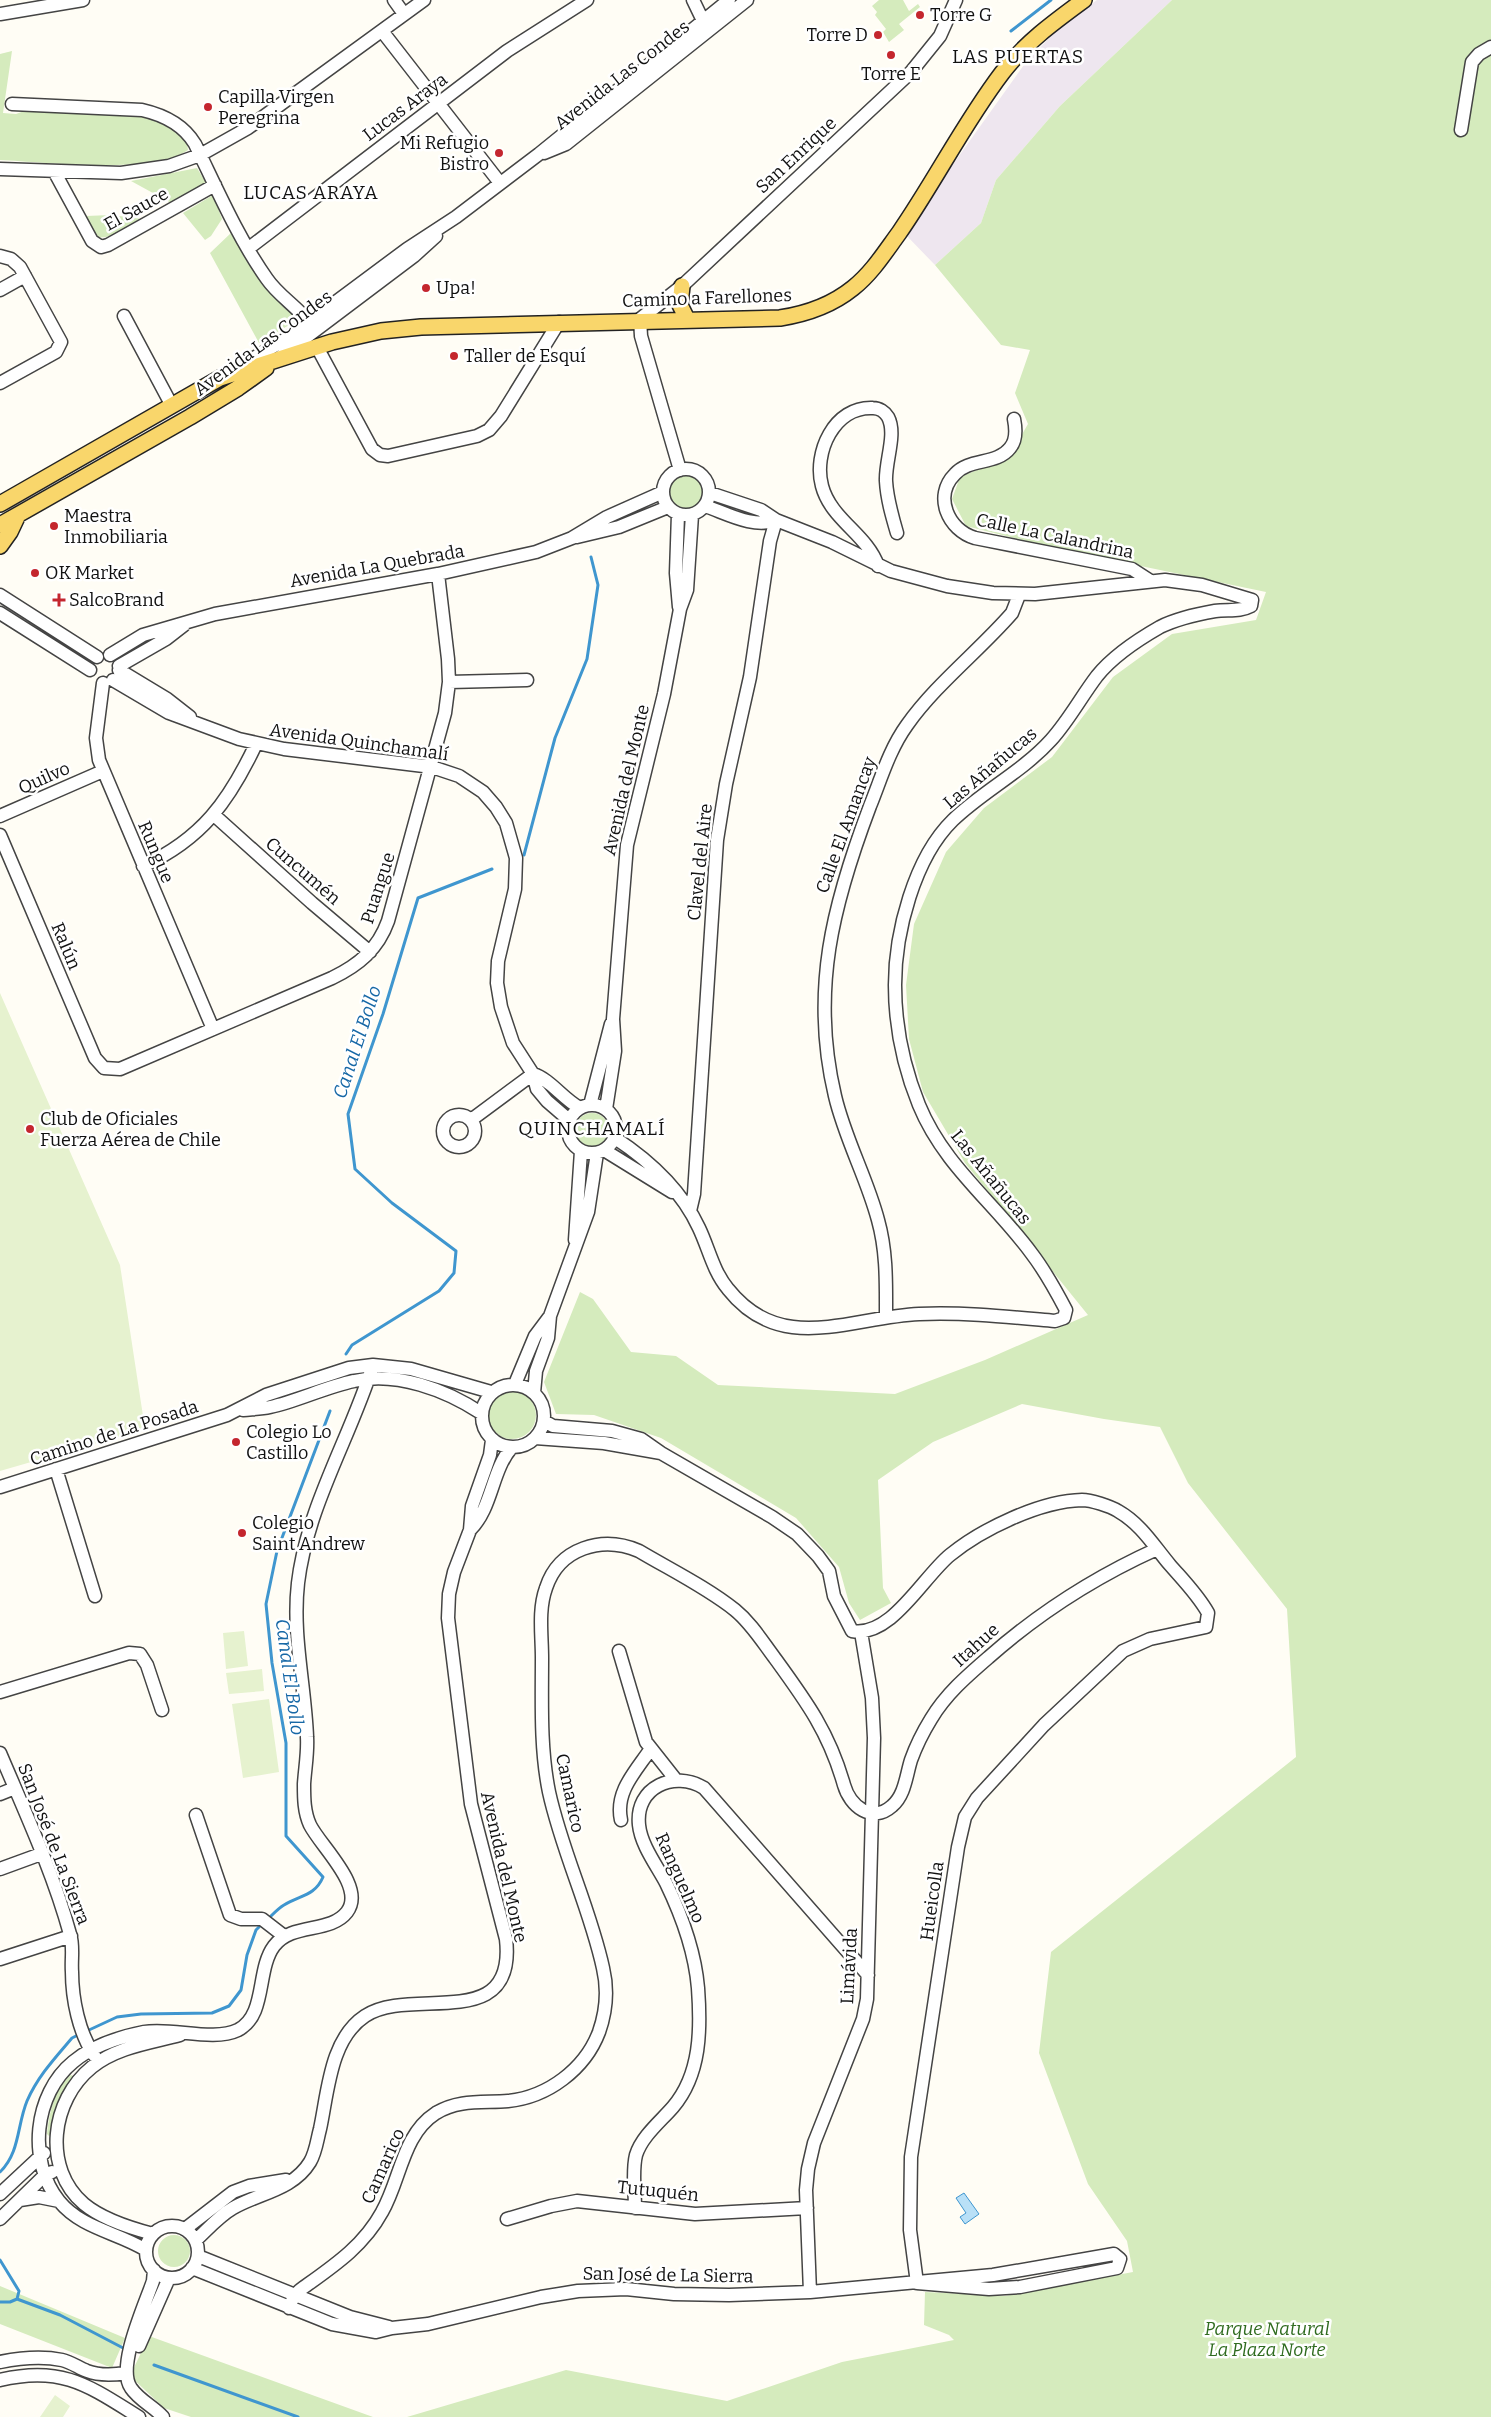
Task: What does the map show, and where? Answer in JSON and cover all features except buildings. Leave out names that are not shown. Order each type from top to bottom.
[{"type":"main road","name":"Camino a Farellones","points":[[220,378],[363,334],[401,328],[640,319],[792,316],[822,306],[852,289],[872,269],[909,218],[1003,72],[1038,35],[1084,0]]},
{"type":"main road","points":[[682,286],[680,305],[688,319]]},
{"type":"main road","name":"Avenida Las Condes","points":[[0,525],[222,398],[275,361]]},
{"type":"main road","name":"Avenida Las Condes","points":[[0,504],[220,378]]},
{"type":"main road","points":[[0,546],[18,515]]},
{"type":"street","points":[[0,14],[28,4],[83,0]]},
{"type":"street","points":[[394,0],[404,14]]},
{"type":"street","points":[[0,168],[137,172],[169,166],[200,155],[248,128],[424,0]]},
{"type":"street","name":"Lucas Araya","points":[[249,248],[525,38],[587,0]]},
{"type":"street","points":[[692,0],[706,26]]},
{"type":"street","name":"Avenida Las Condes","points":[[706,26],[729,0]]},
{"type":"street","name":"Avenida Las Condes","points":[[275,361],[312,326],[406,249],[456,217],[706,26],[747,0]]},
{"type":"street","name":"San Enrique","points":[[640,319],[682,286],[911,72],[940,36],[956,0]]},
{"type":"street","points":[[382,31],[500,184]]},
{"type":"street","points":[[1461,130],[1472,62],[1479,54],[1491,47]]},
{"type":"street","points":[[12,104],[113,108],[150,112],[165,117],[185,130],[249,248],[275,289],[312,326]]},
{"type":"street","name":"El Sauce","points":[[54,171],[92,241],[101,247],[108,245],[215,185]]},
{"type":"street","points":[[0,383],[56,352],[60,347],[60,339],[25,276],[5,258]]},
{"type":"street","points":[[0,290],[25,276]]},
{"type":"street","points":[[124,316],[172,406]]},
{"type":"street","points":[[640,319],[641,336],[680,470]]},
{"type":"street","points":[[317,347],[372,449],[380,455],[388,456],[477,436],[490,430],[501,416],[559,322]]},
{"type":"street","name":"Avenida Las Condes","points":[[220,378],[312,326]]},
{"type":"street","points":[[878,566],[870,549],[832,508],[824,493],[820,476],[820,458],[832,431],[841,420],[863,408],[878,408],[888,416],[893,430],[887,456],[886,480],[888,504],[897,533]]},
{"type":"street","name":"Calle La Calandrina","points":[[1014,419],[1014,439],[1008,451],[999,456],[963,467],[949,480],[945,493],[945,506],[952,524],[962,533],[975,538],[1132,569],[1149,580]]},
{"type":"street","points":[[691,469],[701,474],[708,482],[710,493],[705,506],[692,515],[673,510],[663,492],[670,476],[680,470],[691,469]]},
{"type":"street","name":"Avenida La Quebrada","points":[[572,538],[606,517],[663,492]]},
{"type":"street","points":[[710,493],[761,510],[776,520],[832,542],[878,566],[909,578],[947,586],[1019,595],[1065,592],[1149,580]]},
{"type":"street","points":[[705,506],[756,523],[776,520]]},
{"type":"street","name":"Avenida La Quebrada","points":[[110,655],[144,635],[241,608],[438,574],[511,559],[572,538],[610,531],[673,510]]},
{"type":"street","name":"Avenida del Monte","points":[[673,510],[680,610]]},
{"type":"street","name":"Avenida del Monte","points":[[606,1109],[615,1051],[613,1019],[627,845],[666,686],[680,610],[687,590],[692,515]]},
{"type":"street","name":"Clavel del Aire","points":[[690,1212],[694,1194],[718,840],[726,784],[746,699],[770,541],[776,520]]},
{"type":"street","name":"Puangue","points":[[104,1068],[120,1069],[346,971],[370,952],[381,937],[392,912],[443,726],[449,682],[438,574]]},
{"type":"street","name":"Las Añañucas","points":[[886,1316],[942,1313],[1055,1321],[1064,1318],[1066,1310],[1031,1253],[940,1147],[919,1104],[900,1039],[895,985],[900,936],[911,895],[923,862],[951,822],[976,800],[1022,768],[1050,741],[1077,709],[1098,674],[1137,641],[1163,625],[1216,611],[1245,610],[1251,606],[1252,600],[1192,582],[1149,580]]},
{"type":"street","points":[[0,595],[96,656],[110,655],[113,675],[94,679],[90,665],[96,656]]},
{"type":"street","name":"Calle El Amancay","points":[[886,1316],[886,1263],[881,1231],[844,1128],[830,1067],[825,1003],[831,931],[848,866],[890,756],[900,736],[922,706],[1012,613],[1019,595]]},
{"type":"street","points":[[0,613],[90,670]]},
{"type":"street","name":"Avenida La Quebrada","points":[[113,675],[186,623]]},
{"type":"street","name":"Avenida Quinchamalí","points":[[113,675],[161,709],[256,744],[432,767],[459,776],[483,792],[496,807],[511,834],[516,858],[516,880],[499,950],[497,983],[501,1007],[508,1031],[533,1074],[540,1092],[569,1120]]},
{"type":"street","name":"Rungue","points":[[113,675],[96,738],[103,771],[213,1030]]},
{"type":"street","points":[[449,682],[527,680]]},
{"type":"street","points":[[143,866],[182,844],[214,815],[238,780],[256,744]]},
{"type":"street","name":"Quilvo","points":[[0,816],[103,771]]},
{"type":"street","name":"Cuncumén","points":[[214,815],[370,952]]},
{"type":"street","name":"Ralún","points":[[0,835],[95,1058],[104,1068]]},
{"type":"street","name":"Avenida del Monte","points":[[585,1106],[613,1019]]},
{"type":"street","points":[[471,1120],[533,1074]]},
{"type":"street","name":"Avenida Quinchamalí","points":[[533,1074],[544,1079],[562,1096],[585,1106]]},
{"type":"street","points":[[534,1393],[536,1372],[548,1338],[550,1316],[588,1212],[601,1151],[615,1138],[616,1125],[606,1109],[585,1106],[569,1120],[569,1138],[581,1151],[575,1245]]},
{"type":"street","points":[[615,1138],[654,1166],[677,1194],[690,1212],[722,1280],[744,1306],[763,1319],[784,1326],[815,1329],[886,1316]]},
{"type":"street","points":[[581,1151],[601,1151],[677,1194]]},
{"type":"street","points":[[515,1384],[535,1336],[550,1316]]},
{"type":"street","points":[[146,2250],[90,2226],[59,2201],[45,2175],[40,2155],[40,2125],[48,2094],[62,2072],[90,2050],[104,2043],[147,2032],[225,2034],[234,2032],[248,2023],[256,2008],[266,1960],[276,1942],[284,1936],[338,1920],[347,1912],[353,1897],[348,1881],[317,1839],[308,1821],[304,1806],[307,1735],[296,1634],[296,1602],[302,1558],[310,1529],[374,1365]]},
{"type":"street","name":"Camino de La Posada","points":[[0,1487],[238,1411],[266,1395],[349,1368],[374,1365],[411,1369],[491,1392]]},
{"type":"street","name":"Camino de La Posada","points":[[238,1411],[269,1408],[335,1386],[369,1379],[396,1380],[428,1388],[461,1401],[481,1413]]},
{"type":"street","points":[[515,1384],[525,1387],[534,1393],[542,1405],[544,1421],[535,1438],[522,1446],[512,1447],[492,1440],[482,1425],[481,1413],[484,1402],[491,1392],[505,1385],[515,1384]]},
{"type":"street","points":[[544,1421],[553,1426],[623,1432],[641,1439],[661,1453],[772,1517],[797,1534],[829,1571],[834,1596],[852,1631],[861,1632],[893,1618],[950,1556],[986,1532],[1023,1515],[1058,1503],[1084,1500],[1117,1510],[1142,1529],[1157,1550]]},
{"type":"street","points":[[535,1438],[604,1443],[661,1453]]},
{"type":"street","name":"Avenida del Monte","points":[[196,2240],[231,2209],[279,2189],[306,2168],[312,2157],[337,2052],[345,2035],[358,2021],[374,2011],[393,2005],[453,2004],[475,1999],[492,1988],[504,1969],[507,1954],[506,1939],[480,1847],[469,1796],[448,1630],[448,1606],[452,1583],[470,1530],[472,1506],[490,1455],[492,1440]]},
{"type":"street","name":"Avenida del Monte","points":[[470,1530],[484,1512],[504,1459],[512,1447]]},
{"type":"street","points":[[56,1469],[95,1596]]},
{"type":"street","name":"Camarico","points":[[294,2296],[348,2255],[369,2233],[390,2198],[412,2138],[429,2118],[443,2109],[461,2103],[509,2101],[543,2091],[562,2080],[579,2065],[598,2034],[605,2001],[603,1968],[553,1810],[543,1748],[543,1599],[554,1572],[567,1558],[580,1549],[596,1544],[625,1546],[639,1552],[736,1611],[752,1628],[816,1716],[833,1748],[849,1799],[862,1810],[872,1814]]},
{"type":"street","name":"Hueicolla","points":[[917,2283],[910,2230],[911,2157],[958,1846],[965,1817],[977,1798],[999,1772],[1050,1719],[1123,1651],[1150,1639],[1206,1627],[1208,1612],[1157,1550]]},
{"type":"street","name":"Itahue","points":[[872,1814],[885,1811],[897,1801],[902,1792],[913,1754],[925,1728],[946,1698],[964,1679],[1009,1639],[1056,1604],[1105,1575],[1157,1550]]},
{"type":"street","name":"Limávida","points":[[810,2292],[807,2179],[810,2156],[862,2019],[868,1975],[873,1718],[869,1678],[861,1632]]},
{"type":"street","points":[[619,1651],[643,1735],[650,1750],[676,1780],[697,1784],[709,1792],[868,1975]]},
{"type":"street","points":[[0,1692],[129,1653],[140,1654],[147,1665],[162,1710]]},
{"type":"street","points":[[621,1820],[619,1806],[622,1792],[650,1750]]},
{"type":"street","name":"San José de La Sierra","points":[[0,1753],[41,1854],[71,1936],[74,1999],[90,2050],[99,2062]]},
{"type":"street","name":"Ranguelmo","points":[[635,2208],[634,2166],[638,2150],[681,2096],[691,2076],[698,2044],[698,1987],[690,1946],[673,1898],[644,1840],[639,1825],[640,1810],[647,1796],[663,1783],[676,1780]]},
{"type":"street","points":[[0,1794],[15,1788]]},
{"type":"street","points":[[196,1815],[230,1915],[241,1919],[262,1919],[284,1936]]},
{"type":"street","points":[[0,1869],[41,1854]]},
{"type":"street","points":[[0,1959],[71,1936]]},
{"type":"street","points":[[153,2234],[111,2220],[90,2209],[70,2188],[60,2167],[57,2148],[58,2121],[65,2100],[77,2081],[99,2062],[129,2049],[190,2032]]},
{"type":"street","points":[[0,2194],[40,2155],[57,2148]]},
{"type":"street","points":[[0,2219],[45,2175],[60,2167]]},
{"type":"street","points":[[185,2229],[234,2192],[249,2186],[295,2178]]},
{"type":"street","points":[[18,2201],[39,2196],[59,2201]]},
{"type":"street","name":"Tutuquén","points":[[507,2219],[551,2206],[577,2201],[695,2214],[807,2208]]},
{"type":"street","points":[[166,2226],[176,2226],[185,2229],[196,2240],[198,2256],[192,2268],[182,2276],[169,2278],[154,2270],[148,2261],[146,2250],[148,2241],[153,2234],[166,2226]]},
{"type":"street","name":"San José de La Sierra","points":[[192,2268],[224,2279],[289,2308],[332,2324],[376,2332],[392,2328],[428,2324],[578,2290],[626,2289],[710,2295],[810,2292],[993,2275],[1114,2254],[1120,2259],[1117,2268],[1020,2287],[989,2289],[917,2283]]},
{"type":"street","name":"San José de La Sierra","points":[[198,2256],[350,2317],[392,2328]]},
{"type":"street","points":[[154,2270],[153,2280],[128,2356],[126,2373],[131,2388],[163,2417]]},
{"type":"street","points":[[126,2373],[169,2278]]},
{"type":"street","points":[[289,2308],[294,2296]]},
{"type":"street","points":[[0,2362],[37,2358],[64,2360],[88,2372],[107,2375],[126,2373]]},
{"type":"street","points":[[64,2360],[86,2384],[139,2417]]},
{"type":"street","points":[[0,2380],[36,2374],[61,2377],[86,2384]]},
{"type":"shaded area","points":[[1097,0],[1172,0],[1060,106],[996,180],[981,223],[935,265],[904,233],[1026,62],[1057,30]]},
{"type":"green space","points":[[879,0],[903,0],[909,11],[918,4],[920,7],[899,24],[904,30],[889,42],[883,32],[886,29],[875,15],[877,12],[872,6]]},
{"type":"green space","name":"Parque Natural La Plaza Norte","points":[[1172,0],[1491,0],[1491,2417],[407,2417],[566,2370],[727,2401],[842,2362],[954,2340],[949,2335],[924,2325],[925,2292],[1005,2296],[1133,2272],[1127,2241],[1088,2184],[1039,2053],[1051,1952],[1296,1757],[1287,1609],[1188,1483],[1160,1427],[1022,1404],[933,1442],[878,1480],[883,1588],[891,1603],[860,1620],[849,1603],[839,1567],[796,1518],[661,1438],[594,1415],[556,1414],[544,1382],[580,1292],[593,1299],[631,1352],[676,1356],[718,1385],[895,1394],[985,1360],[1088,1315],[965,1163],[923,1092],[909,1039],[906,985],[914,924],[946,852],[984,808],[1052,757],[1113,677],[1172,634],[1256,620],[1266,592],[1054,548],[966,526],[952,499],[960,477],[1009,457],[1028,424],[1015,393],[1030,350],[1001,345],[935,265],[981,223],[996,180],[1060,106]]},
{"type":"green space","points":[[12,51],[3,113],[16,114],[27,110],[140,116],[176,130],[187,143],[188,150],[172,158],[125,165],[0,160],[0,54]]},
{"type":"green space","points":[[197,168],[206,183],[173,204],[131,181]]},
{"type":"green space","points":[[213,195],[222,219],[211,236],[205,240],[183,213]]},
{"type":"green space","points":[[111,215],[142,219],[114,234],[96,237],[86,216]]},
{"type":"green space","points":[[232,232],[257,275],[299,319],[259,343],[210,253]]},
{"type":"green space","points":[[686,475],[698,480],[703,492],[698,504],[686,509],[674,504],[669,492],[674,480]]},
{"type":"green space","name":"Club de Oficiales Fuerza Aérea de Chile","points":[[0,993],[120,1265],[145,1429],[0,1471]]},
{"type":"green space","points":[[592,1113],[599,1114],[604,1118],[608,1123],[608,1137],[604,1142],[599,1146],[592,1147],[585,1146],[580,1142],[576,1137],[575,1130],[576,1123],[580,1118],[585,1114]]},
{"type":"green space","points":[[507,1391],[517,1391],[526,1395],[532,1401],[536,1415],[532,1429],[526,1435],[517,1439],[507,1439],[498,1435],[492,1429],[488,1420],[488,1410],[492,1401],[498,1395]]},
{"type":"green space","points":[[244,1631],[248,1666],[226,1669],[223,1633]]},
{"type":"green space","points":[[262,1669],[264,1691],[229,1694],[226,1673]]},
{"type":"green space","points":[[269,1699],[279,1772],[243,1778],[232,1704]]},
{"type":"green space","points":[[71,2075],[75,2077],[52,2134],[49,2136],[47,2134],[53,2102],[60,2087]]},
{"type":"green space","points":[[174,2235],[180,2236],[185,2240],[189,2245],[189,2257],[185,2262],[180,2266],[174,2267],[168,2266],[163,2262],[159,2257],[158,2251],[159,2245],[163,2240],[168,2236]]},
{"type":"green space","points":[[0,2286],[125,2338],[112,2368],[0,2324]]},
{"type":"green space","points":[[149,2336],[373,2417],[191,2417],[164,2408],[130,2376]]},
{"type":"green space","points":[[55,2395],[70,2406],[63,2417],[40,2417]]},
{"type":"water","points":[[964,2193],[979,2214],[965,2224],[960,2217],[966,2213],[956,2198]]},
{"type":"waterway","name":"Canal El Bollo","points":[[1011,31],[1051,0]]},
{"type":"waterway","name":"Canal El Bollo","points":[[524,855],[555,738],[587,659],[598,585],[591,557]]},
{"type":"waterway","name":"Canal El Bollo","points":[[346,1354],[352,1345],[439,1291],[454,1273],[456,1251],[392,1203],[355,1169],[348,1114],[383,1014],[418,898],[492,869]]},
{"type":"waterway","name":"Canal El Bollo","points":[[271,1916],[284,1905],[311,1892],[323,1877],[286,1836],[286,1743],[272,1663],[266,1604],[277,1551],[330,1411]]},
{"type":"waterway","name":"Canal El Bollo","points":[[89,2030],[117,2017],[141,2014],[212,2013],[229,2006],[241,1990],[247,1955],[256,1930],[259,1927]]},
{"type":"waterway","name":"Canal El Bollo","points":[[0,2172],[15,2148],[24,2110],[31,2092],[53,2060],[72,2038],[78,2035]]},
{"type":"waterway","name":"Canal El Bollo","points":[[0,2260],[19,2291],[17,2299],[10,2302],[0,2302]]},
{"type":"waterway","points":[[17,2299],[60,2315],[125,2349]]},
{"type":"waterway","points":[[154,2365],[298,2417]]},
{"type":"place","name":"Torre G","points":[[920,15]]},
{"type":"place","name":"Torre D","points":[[878,35]]},
{"type":"place","name":"Torre E","points":[[891,55]]},
{"type":"place","name":"Capilla Virgen Peregrina","points":[[208,107]]},
{"type":"place","name":"Mi Refugio Bistro","points":[[499,153]]},
{"type":"place","name":"Upa!","points":[[426,288]]},
{"type":"place","name":"Taller de Esquí","points":[[454,356]]},
{"type":"place","name":"Maestra Inmobiliaria","points":[[54,526]]},
{"type":"place","name":"OK Market","points":[[35,573]]},
{"type":"place","name":"SalcoBrand","points":[[59,600]]},
{"type":"place","name":"Club de Oficiales Fuerza Aérea de Chile","points":[[30,1129]]},
{"type":"place","name":"Colegio Lo Castillo","points":[[236,1442]]},
{"type":"place","name":"Colegio Saint Andrew","points":[[242,1533]]},
{"type":"district","name":"LAS PUERTAS","points":[[1018,56]]},
{"type":"district","name":"LUCAS ARAYA","points":[[311,192]]},
{"type":"district","name":"QUINCHAMALÍ","points":[[592,1128]]}]
